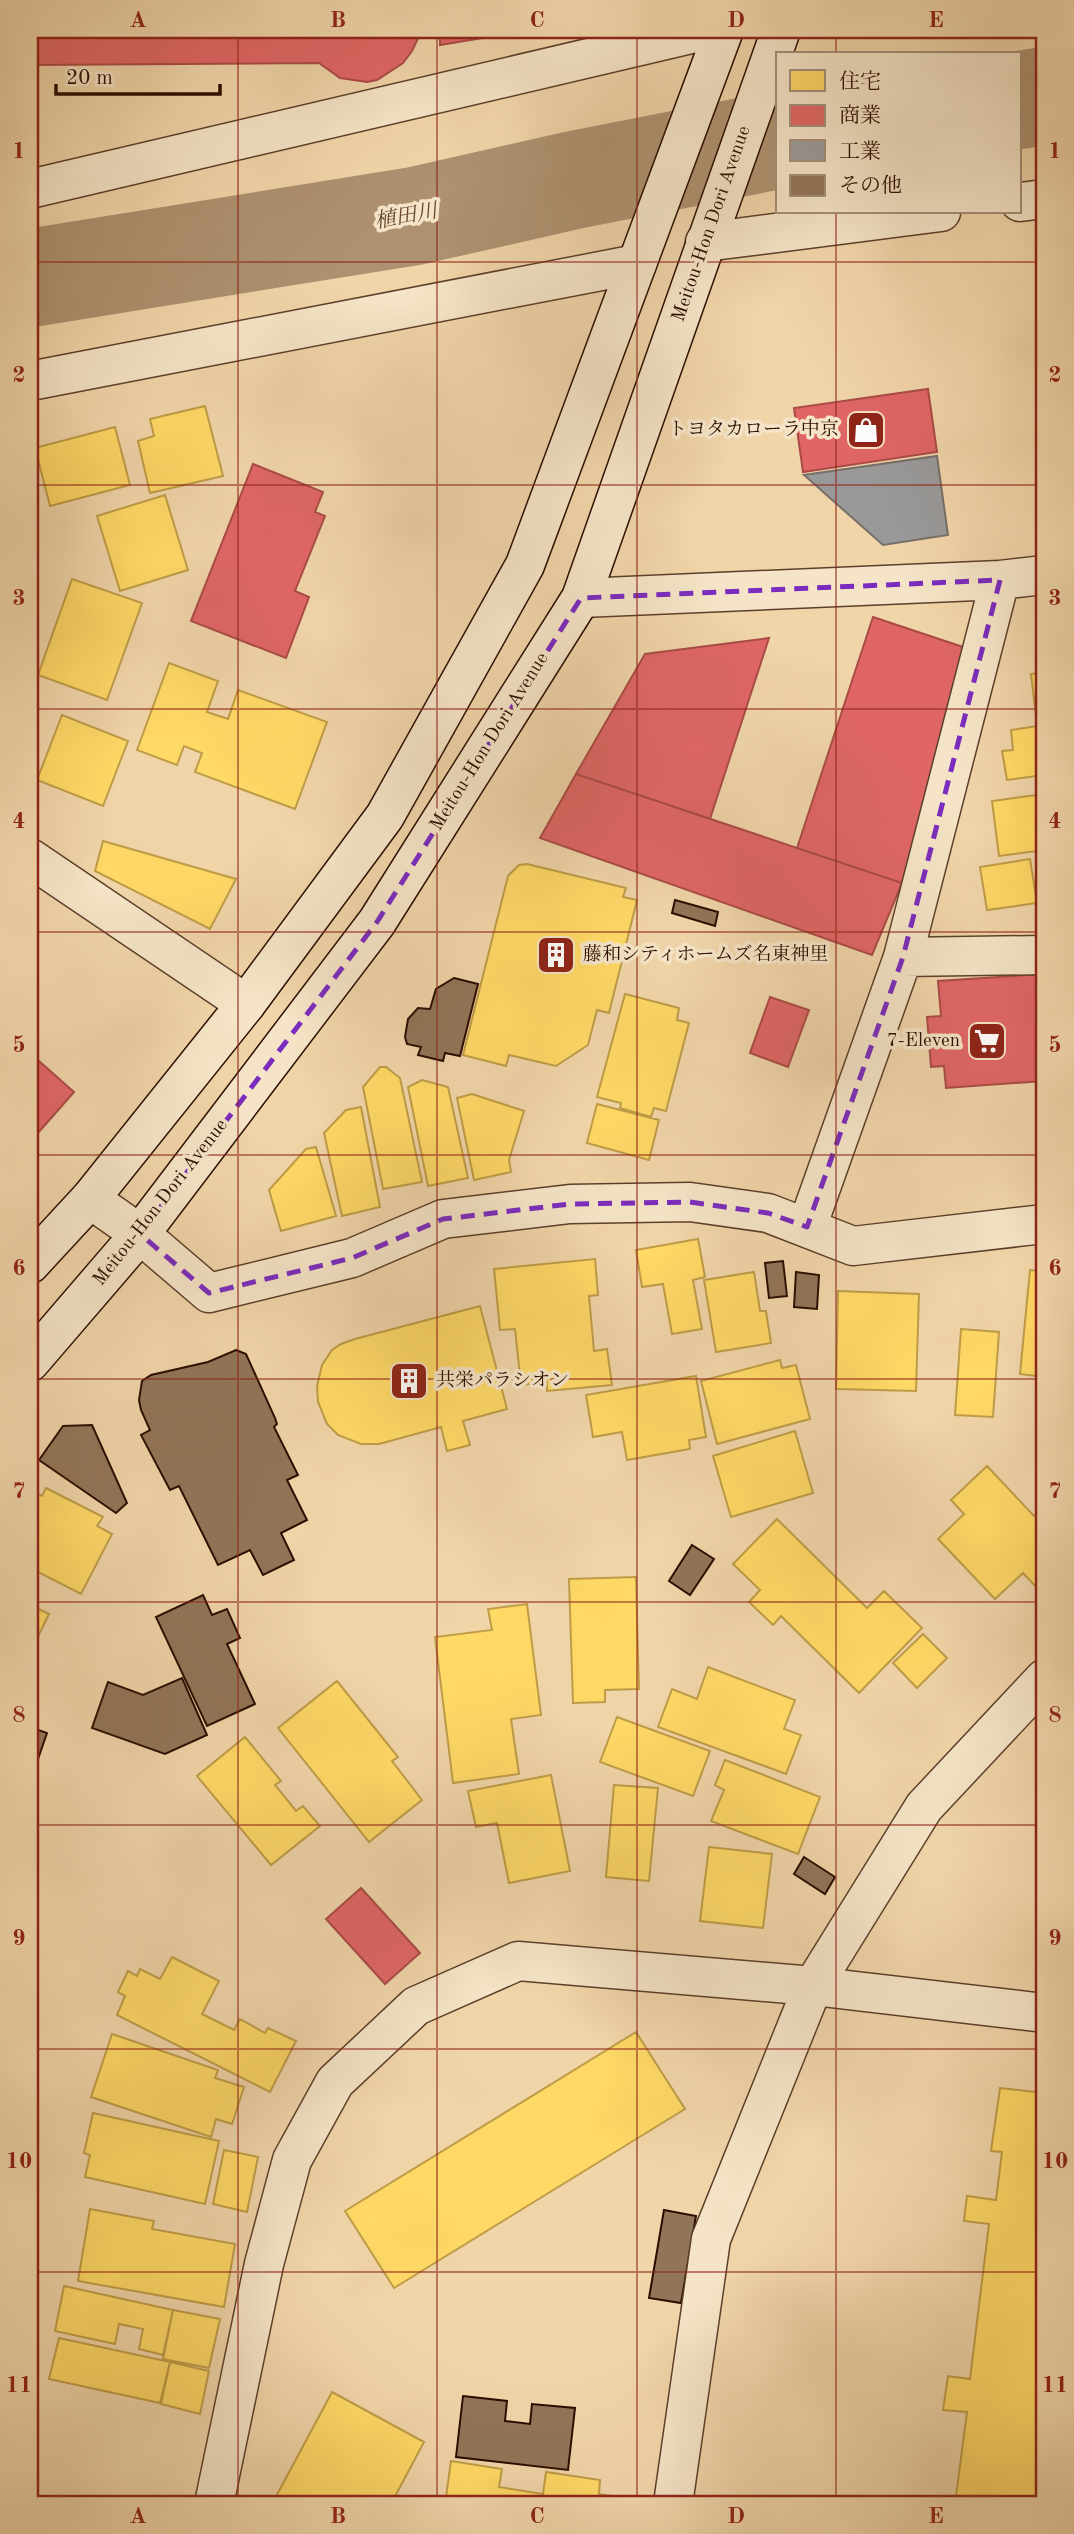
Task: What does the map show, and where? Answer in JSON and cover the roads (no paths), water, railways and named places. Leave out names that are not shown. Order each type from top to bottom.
[{"type":"street","points":[[30,188],[708,30]]},
{"type":"street","points":[[30,1265],[90,1199],[246,1004],[385,816],[526,565],[724,30]]},
{"type":"street","name":"Meitou-Hon Dori Avenue","points":[[30,1362],[140,1234],[377,922],[581,598],[781,30]]},
{"type":"street","points":[[1021,202],[1044,199]]},
{"type":"street","points":[[705,242],[926,214]]},
{"type":"street","points":[[30,381],[637,264]]},
{"type":"street","points":[[581,598],[1000,580],[1044,575]]},
{"type":"street","points":[[807,1227],[903,957],[1000,580]]},
{"type":"street","points":[[30,858],[246,1004]]},
{"type":"street","points":[[903,957],[1044,956]]},
{"type":"street","points":[[90,1199],[140,1234],[209,1293],[352,1258],[443,1219],[570,1204],[690,1202],[768,1213],[853,1246],[1044,1224]]},
{"type":"street","points":[[673,2504],[711,2239],[813,1986],[924,1807],[1044,1679]]},
{"type":"street","points":[[214,2504],[264,2264],[292,2160],[335,2082],[416,2006],[518,1961],[813,1986],[1044,2013]]},
{"type":"waterway","name":"植田川","points":[[1021,100],[1044,96]]},
{"type":"waterway","name":"植田川","points":[[30,278],[415,216],[574,180],[776,140]]},
{"type":"place","name":"トヨタカローラ中京","points":[[866,430]]},
{"type":"place","name":"藤和シティホームズ名東神里","points":[[556,955]]},
{"type":"place","name":"7-Eleven","points":[[987,1041]]},
{"type":"place","name":"共栄パラシオン","points":[[409,1381]]}]
